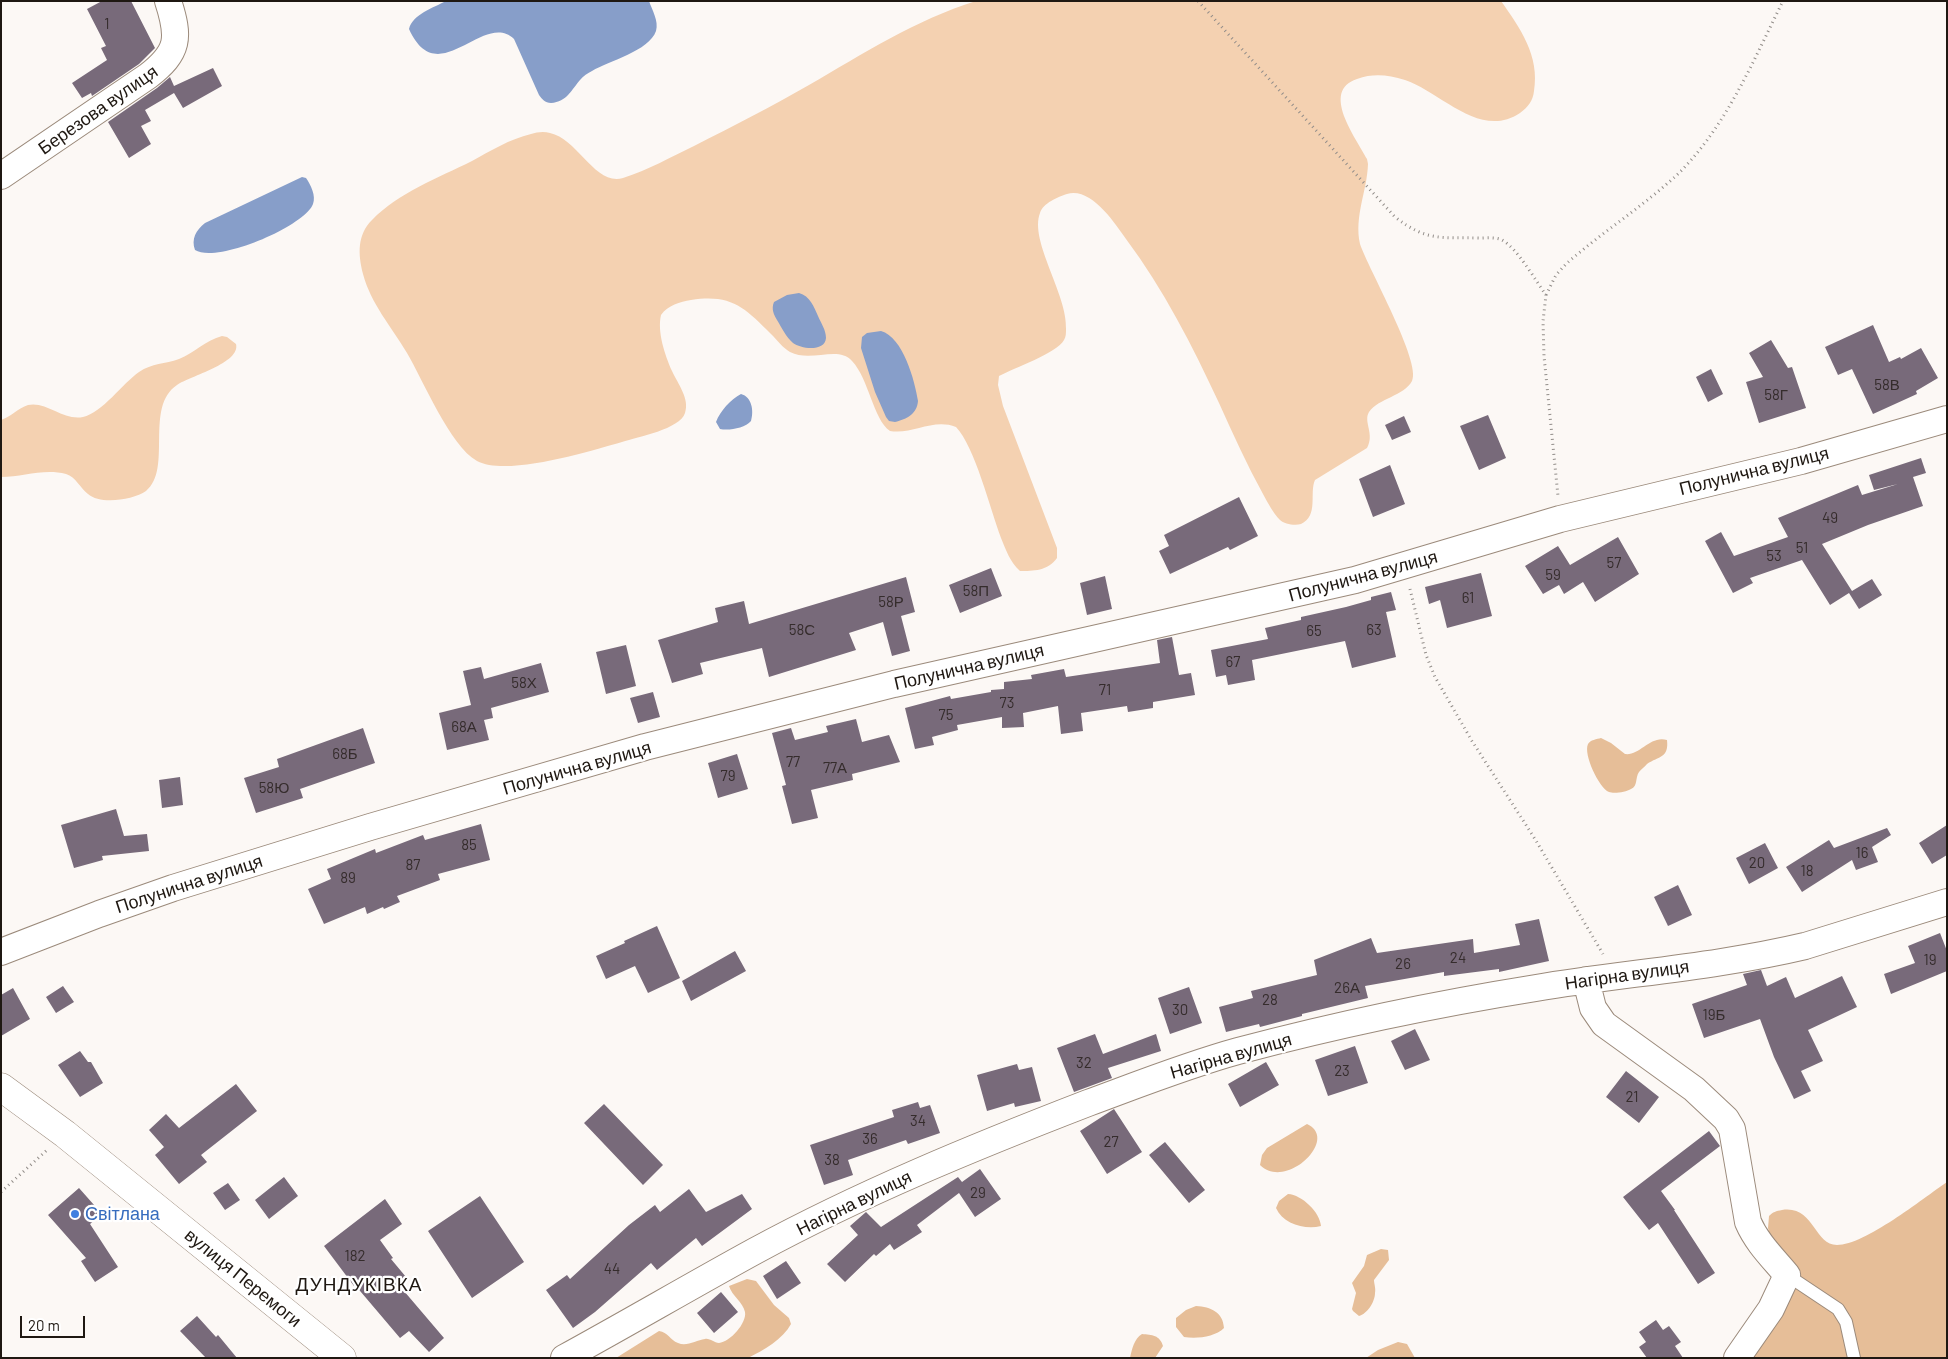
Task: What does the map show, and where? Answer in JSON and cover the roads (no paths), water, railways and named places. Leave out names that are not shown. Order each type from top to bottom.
[{"type":"street","name":"Березова вулиця","points":[[1,176],[140,82],[166,61],[176,41],[173,15],[168,1]]},
{"type":"street","name":"Полунична вулиця","points":[[1,952],[164,891],[370,827],[645,747],[886,686],[1307,592],[1405,566],[1560,519],[1801,461],[1947,419]]},
{"type":"street","name":"Нагірна вулиця","points":[[564,1358],[756,1250],[884,1187],[1003,1136],[1131,1087],[1214,1058],[1317,1032],[1466,1000],[1586,980],[1723,962],[1783,951],[1805,946],[1947,902]]},
{"type":"street","points":[[1586,980],[1593,1008],[1604,1024],[1694,1088],[1726,1119],[1732,1129],[1748,1222],[1762,1246],[1787,1275],[1771,1309],[1737,1358]]},
{"type":"street","name":"вулиця Перемоги","points":[[1,1087],[64,1134],[342,1358]]},
{"type":"lane","points":[[1787,1275],[1838,1309],[1846,1322],[1854,1358]]},
{"type":"water","points":[[446,1],[649,1],[657,27],[652,38],[637,50],[589,73],[581,79],[565,98],[549,103],[539,95],[514,39],[502,33],[489,34],[447,53],[433,53],[421,47],[409,29],[411,24],[419,15]]},
{"type":"water","points":[[302,177],[306,178],[310,184],[314,201],[307,213],[294,222],[278,232],[240,247],[222,252],[206,253],[195,250],[195,235],[205,223]]},
{"type":"water","points":[[803,294],[811,302],[824,329],[826,338],[822,346],[807,348],[793,343],[774,314],[774,302],[787,295]]},
{"type":"water","points":[[881,331],[889,335],[902,351],[911,372],[918,401],[916,409],[911,415],[895,422],[889,421],[886,417],[875,392],[861,348],[862,337],[867,333]]},
{"type":"water","points":[[741,394],[750,401],[751,421],[737,428],[720,429],[716,422],[720,414],[730,402]]},
{"type":"place","name":"Світлана","points":[[75,1214]]},
{"type":"district","name":"ДУНДУКІВКА","points":[[359,1285]]}]
